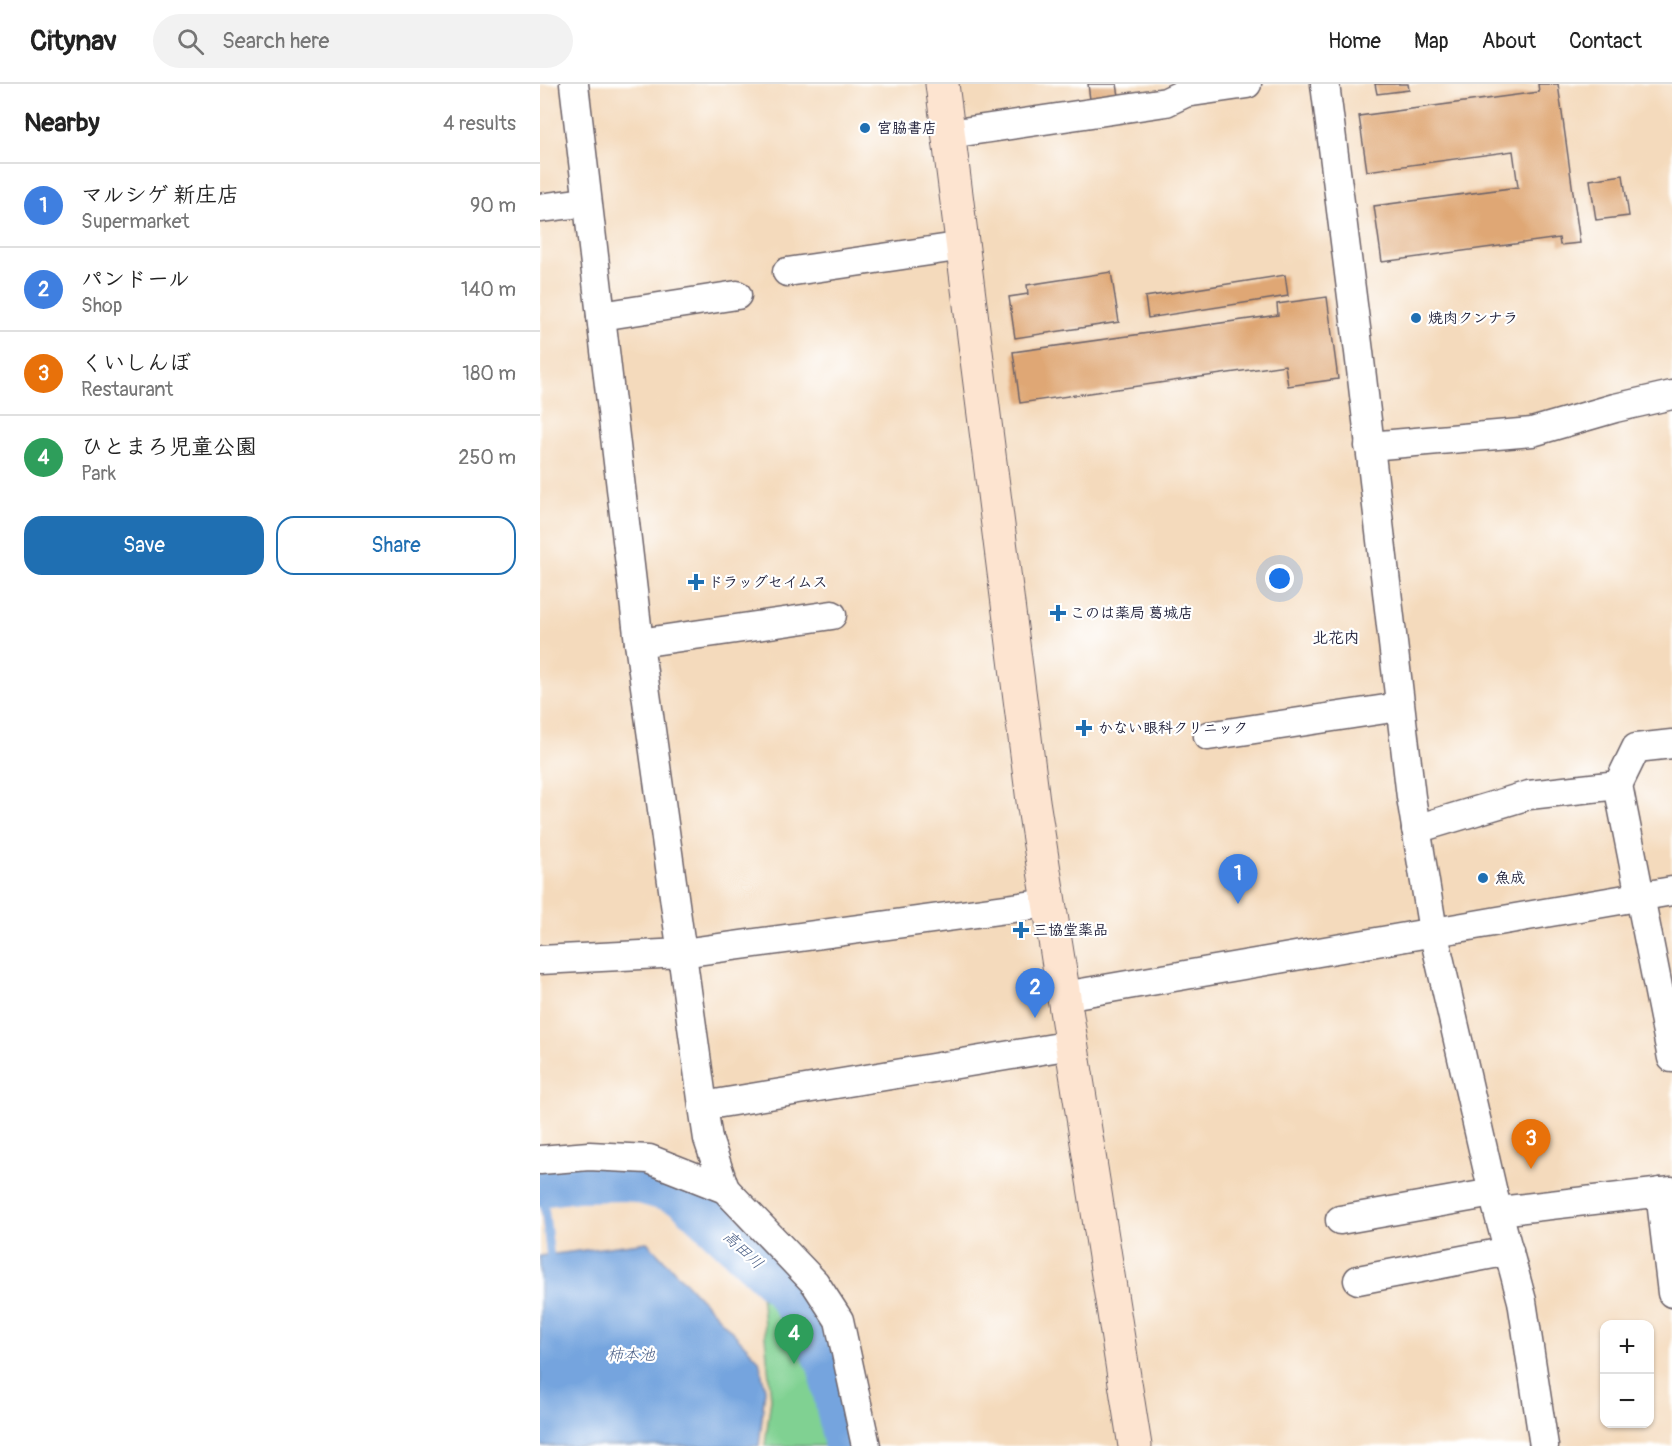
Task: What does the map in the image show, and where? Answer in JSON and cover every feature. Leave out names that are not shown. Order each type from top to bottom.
[{"type":"street","points":[[573,84],[639,643],[708,1139],[725,1189]]},
{"type":"street","points":[[942,84],[1019,698],[1135,1446]]},
{"type":"street","points":[[949,134],[1166,102],[1184,88],[1247,84]]},
{"type":"street","points":[[1325,84],[1370,446],[1398,707],[1416,829],[1433,931],[1496,1202],[1522,1301],[1544,1446]]},
{"type":"street","points":[[540,208],[587,202]]},
{"type":"street","points":[[787,272],[964,246]]},
{"type":"street","points":[[601,316],[737,295]]},
{"type":"street","points":[[1370,446],[1532,432],[1615,408],[1672,395]]},
{"type":"street","points":[[639,643],[832,615]]},
{"type":"street","points":[[1208,736],[1398,707]]},
{"type":"street","points":[[1672,744],[1636,748],[1618,785],[1672,1058]]},
{"type":"street","points":[[1416,829],[1529,795],[1618,785]]},
{"type":"street","points":[[1064,996],[1672,891]]},
{"type":"street","points":[[540,960],[682,953],[1049,903]]},
{"type":"street","points":[[703,1106],[1072,1045]]},
{"type":"street","points":[[540,1160],[589,1156],[649,1159],[693,1174],[725,1189],[815,1283],[839,1320],[866,1446]]},
{"type":"street","points":[[1340,1220],[1496,1202],[1666,1191],[1672,1293]]},
{"type":"street","points":[[1358,1280],[1509,1251]]},
{"type":"green space","points":[[760,1283],[780,1295],[793,1308],[803,1325],[820,1365],[839,1446],[765,1446],[771,1398]]},
{"type":"water","name":"柿本池","points":[[647,1242],[759,1360],[765,1389],[759,1446],[540,1446],[540,1256]]},
{"type":"building","points":[[1088,84],[1117,84],[1119,96],[1091,107]]},
{"type":"building","points":[[1375,84],[1408,84],[1409,90],[1377,94]]},
{"type":"building","points":[[1538,84],[1558,84],[1580,243],[1560,245],[1559,238],[1382,262],[1374,206],[1518,187],[1513,151],[1367,171],[1359,116],[1539,92]]},
{"type":"building","points":[[1623,175],[1629,216],[1596,220],[1590,180]]},
{"type":"building","points":[[1111,272],[1119,322],[1015,338],[1009,297],[1028,294],[1027,285]]},
{"type":"building","points":[[1285,275],[1288,296],[1148,318],[1145,297]]},
{"type":"building","points":[[1327,297],[1338,379],[1288,386],[1285,365],[1020,403],[1013,352],[1278,315],[1277,304]]},
{"type":"waterway","name":"高田川","points":[[540,1185],[578,1180],[630,1179],[683,1194],[784,1288],[813,1329],[829,1365],[846,1446]]},
{"type":"waterway","points":[[542,1184],[550,1255]]},
{"type":"place","name":"宮脇書店","points":[[865,128]]},
{"type":"place","name":"焼肉クンナラ","points":[[1416,318]]},
{"type":"place","name":"ドラッグセイムス","points":[[696,582]]},
{"type":"place","name":"このは薬局 葛城店","points":[[1058,613]]},
{"type":"place","name":"かない眼科クリニック","points":[[1084,728]]},
{"type":"place","name":"魚成","points":[[1483,878]]},
{"type":"place","name":"マルシゲ 新庄店","points":[[1238,904]]},
{"type":"place","name":"三協堂薬品","points":[[1021,930]]},
{"type":"place","name":"パンドール","points":[[1035,1018]]},
{"type":"place","name":"くいしんぼ","points":[[1531,1169]]},
{"type":"place","name":"ひとまろ児童公園","points":[[794,1364]]},
{"type":"district","name":"北花内","points":[[1336,638]]}]
